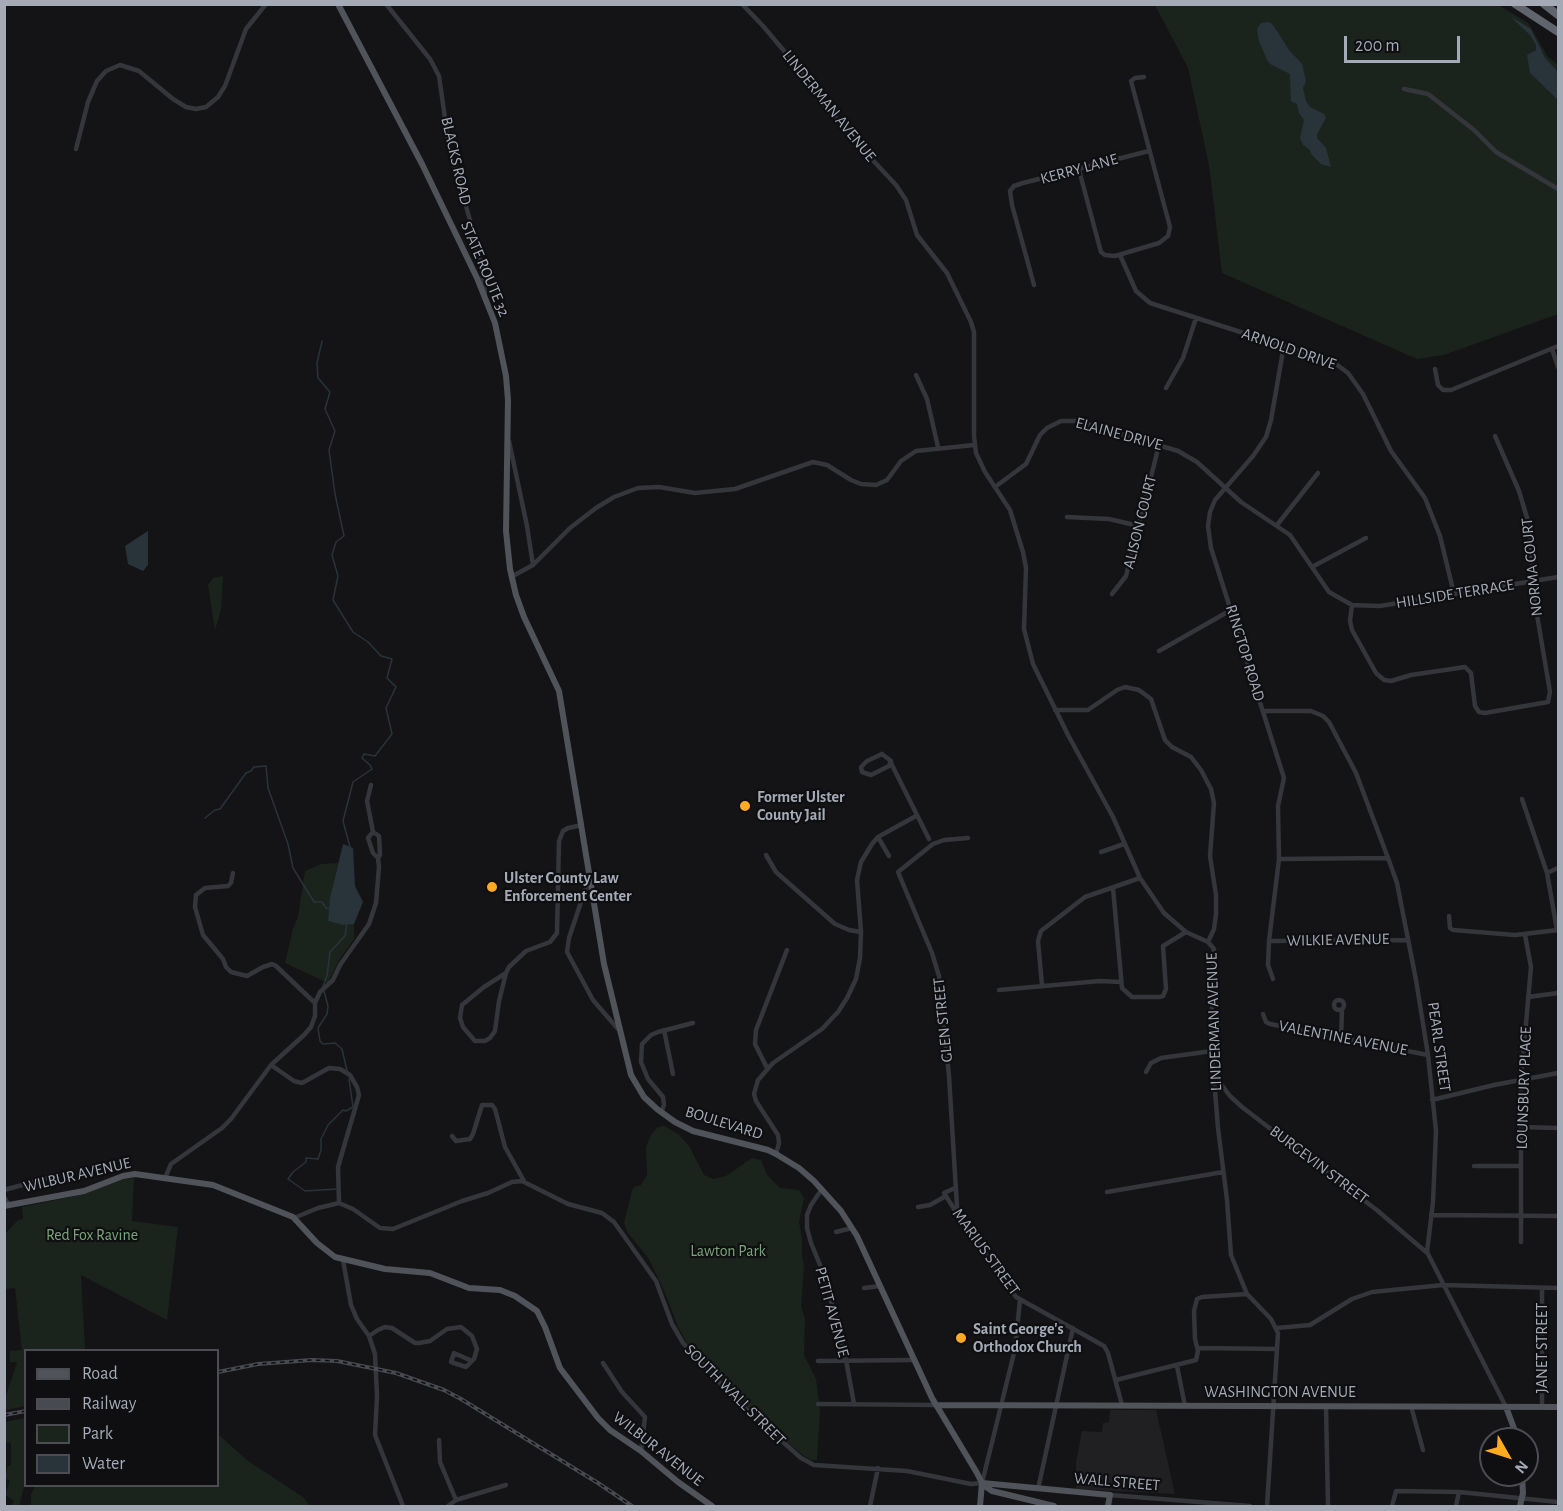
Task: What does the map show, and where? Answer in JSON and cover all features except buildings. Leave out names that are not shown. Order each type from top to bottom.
[{"type":"highway","points":[[1515,4],[1558,32]]},
{"type":"highway","points":[[1544,4],[1558,15]]},
{"type":"main road","name":"STATE ROUTE 32","points":[[338,4],[422,164],[486,298],[495,322],[506,376],[508,439],[506,531],[511,577],[516,595],[535,638]]},
{"type":"main road","name":"BOULEVARD","points":[[535,638],[559,691],[607,980],[618,1029],[634,1081],[644,1097],[661,1113],[693,1131],[768,1150],[799,1168],[822,1190],[852,1228],[936,1405],[982,1484]]},
{"type":"main road","name":"WILBUR AVENUE","points":[[7,1206],[84,1191],[123,1176],[143,1174],[213,1185],[294,1218],[324,1250],[344,1260],[385,1269],[430,1273],[469,1288],[500,1290],[527,1303],[537,1311],[542,1318],[555,1359],[590,1410],[610,1431],[641,1451],[678,1482],[712,1506]]},
{"type":"main road","name":"WASHINGTON AVENUE","points":[[936,1405],[1558,1407]]},
{"type":"main road","points":[[1506,1407],[1514,1427]]},
{"type":"main road","points":[[980,1506],[982,1484],[992,1491],[1054,1506]]},
{"type":"main road","name":"WALL STREET","points":[[982,1484],[1110,1495]]},
{"type":"main road","points":[[1520,1506],[1523,1498],[1523,1487]]},
{"type":"main road","points":[[1108,1506],[1110,1495]]},
{"type":"street","points":[[76,149],[88,102],[97,81],[106,71],[120,65],[139,71],[186,107],[196,109],[206,107],[218,97],[225,86],[246,29],[266,4]]},
{"type":"street","name":"BLACKS ROAD","points":[[386,4],[430,59],[440,76],[450,147],[479,252],[486,298]]},
{"type":"street","name":"LINDERMAN AVENUE","points":[[742,4],[807,78],[825,105],[854,140],[896,185],[906,200],[917,235],[946,273],[971,322],[974,332],[975,448],[980,462],[1010,510],[1021,542],[1026,568],[1023,614],[1025,637],[1033,664],[1108,808],[1140,878],[1164,913],[1186,932],[1208,942],[1214,949],[1212,1051],[1231,1255],[1247,1294],[1277,1328]]},
{"type":"street","points":[[1079,170],[1101,252],[1110,257],[1120,255],[1159,243],[1166,238],[1170,231],[1131,81],[1144,77]]},
{"type":"street","points":[[1404,89],[1428,94],[1474,130],[1496,152],[1558,189]]},
{"type":"street","name":"KERRY LANE","points":[[1034,285],[1010,195],[1014,186],[1149,150]]},
{"type":"street","name":"ARNOLD DRIVE","points":[[1120,255],[1133,287],[1150,303],[1284,345],[1341,366],[1348,373],[1363,394],[1391,451],[1425,498],[1433,516],[1454,594]]},
{"type":"street","points":[[1166,388],[1183,358],[1196,318]]},
{"type":"street","name":"RINGTOP ROAD","points":[[1273,979],[1268,965],[1269,941],[1279,859],[1278,806],[1284,778],[1211,548],[1208,532],[1210,512],[1215,500],[1253,456],[1266,437],[1284,345]]},
{"type":"street","points":[[1435,369],[1437,385],[1443,390],[1451,390],[1558,346]]},
{"type":"street","points":[[1552,349],[1558,367]]},
{"type":"street","points":[[916,375],[927,399],[938,447]]},
{"type":"street","name":"ELAINE DRIVE","points":[[995,487],[1026,464],[1043,431],[1050,425],[1061,421],[1077,421],[1159,445],[1189,456],[1254,512],[1277,525],[1298,544],[1329,592],[1352,605]]},
{"type":"street","name":"NORMA COURT","points":[[1352,605],[1350,621],[1352,630],[1376,674],[1384,680],[1391,681],[1411,675],[1465,667],[1471,673],[1475,706],[1479,712],[1485,714],[1548,702],[1550,692],[1533,581],[1530,528],[1527,514],[1495,436]]},
{"type":"street","points":[[508,439],[527,526],[533,566]]},
{"type":"street","name":"ALISON COURT","points":[[1112,594],[1126,576],[1159,445]]},
{"type":"street","points":[[511,577],[533,566],[576,522],[626,492],[646,487],[695,493],[735,489],[813,462],[827,465],[861,484],[876,485],[887,480],[901,461],[911,453],[938,447],[975,448]]},
{"type":"street","points":[[1277,525],[1318,472]]},
{"type":"street","points":[[1067,517],[1109,519],[1139,526]]},
{"type":"street","points":[[1312,567],[1366,538]]},
{"type":"street","name":"HILLSIDE TERRACE","points":[[1352,605],[1368,608],[1558,577]]},
{"type":"street","points":[[1159,651],[1231,610]]},
{"type":"street","points":[[1055,710],[1088,710],[1117,690],[1125,687],[1139,690],[1151,699],[1165,740],[1191,757],[1201,770],[1214,803],[1210,856],[1216,895],[1216,914],[1214,929],[1208,942]]},
{"type":"street","name":"PEARL STREET","points":[[1263,711],[1311,711],[1323,716],[1329,722],[1356,773],[1397,883],[1428,1055],[1437,1143],[1427,1252]]},
{"type":"street","points":[[891,763],[871,775],[867,775],[861,769],[867,761],[882,754],[889,758],[929,838]]},
{"type":"street","points":[[165,1178],[167,1170],[174,1161],[222,1128],[231,1119],[271,1065],[311,1027],[316,1011],[315,1003],[320,992],[333,980],[340,965],[372,917],[376,903],[380,855],[379,836],[373,832],[367,801],[371,785]]},
{"type":"street","points":[[1449,916],[1450,928],[1453,930],[1525,935],[1558,930],[1546,873],[1522,799]]},
{"type":"street","points":[[776,1154],[779,1138],[754,1094],[758,1080],[767,1068],[822,1029],[847,998],[856,979],[860,958],[858,871],[866,852],[878,837],[916,816]]},
{"type":"street","points":[[506,973],[462,1005],[460,1018],[463,1027],[475,1041],[485,1041],[493,1035],[509,967],[526,951],[550,942],[557,933],[560,835],[567,828],[582,825]]},
{"type":"street","points":[[373,832],[368,838],[373,853],[378,858]]},
{"type":"street","points":[[878,837],[890,856]]},
{"type":"street","name":"GLEN STREET","points":[[962,1221],[957,1206],[949,1076],[939,976],[919,919],[898,872],[933,844],[944,840],[968,838]]},
{"type":"street","points":[[1101,852],[1124,844]]},
{"type":"street","points":[[766,855],[776,872],[829,918],[842,928],[861,932]]},
{"type":"street","points":[[1279,859],[1388,858]]},
{"type":"street","points":[[1546,873],[1558,868]]},
{"type":"street","points":[[233,873],[228,886],[205,888],[196,895],[195,907],[203,935],[231,972],[247,976],[264,967],[276,966],[315,1003]]},
{"type":"street","points":[[590,875],[569,938],[567,952],[593,1000],[618,1029]]},
{"type":"street","points":[[1042,986],[1039,934],[1085,897],[1140,878]]},
{"type":"street","points":[[1113,888],[1122,988],[1132,997],[1163,996],[1166,989],[1163,946],[1186,932]]},
{"type":"street","name":"LOUNSBURY PLACE","points":[[1521,1242],[1521,1080],[1531,967],[1525,935]]},
{"type":"street","name":"WILKIE AVENUE","points":[[1269,941],[1408,940]]},
{"type":"street","points":[[767,1068],[755,1044],[756,1030],[787,950]]},
{"type":"street","points":[[999,990],[1100,981],[1121,982]]},
{"type":"street","points":[[1528,996],[1558,993]]},
{"type":"street","points":[[1341,1039],[1342,1009]]},
{"type":"street","name":"VALENTINE AVENUE","points":[[1263,1014],[1264,1019],[1270,1024],[1428,1055]]},
{"type":"street","points":[[661,1113],[664,1105],[663,1097],[648,1079],[643,1068],[640,1056],[642,1044],[647,1038],[664,1030],[693,1023]]},
{"type":"street","points":[[664,1030],[673,1074]]},
{"type":"street","points":[[1146,1072],[1152,1063],[1161,1058],[1212,1051]]},
{"type":"street","points":[[271,1065],[294,1081],[302,1083],[329,1068],[340,1069],[350,1075],[357,1087],[359,1095],[338,1167],[339,1203]]},
{"type":"street","points":[[1432,1100],[1558,1073]]},
{"type":"street","name":"BURGEVIN STREET","points":[[1215,1076],[1230,1096],[1242,1107],[1371,1205],[1427,1252]]},
{"type":"street","points":[[294,1218],[318,1208],[339,1203],[353,1209],[380,1228],[393,1229],[512,1182],[525,1182],[505,1147],[492,1105],[483,1105],[470,1139],[456,1141],[452,1136]]},
{"type":"street","points":[[1521,1127],[1558,1128]]},
{"type":"street","points":[[1474,1166],[1521,1166]]},
{"type":"street","points":[[1107,1192],[1223,1172]]},
{"type":"street","points":[[4,1190],[48,1178]]},
{"type":"street","name":"SOUTH WALL STREET","points":[[525,1182],[568,1204],[602,1213],[614,1222],[656,1281],[672,1324],[683,1343],[737,1401],[791,1451],[814,1465],[908,1471],[971,1484],[982,1484]]},
{"type":"street","points":[[918,1208],[930,1205],[956,1188]]},
{"type":"street","name":"PETIT AVENUE","points":[[822,1190],[807,1215],[807,1228],[825,1277],[846,1360],[854,1404]]},
{"type":"street","name":"MARIUS STREET","points":[[945,1194],[1010,1291],[1020,1300],[1104,1346],[1122,1405]]},
{"type":"street","points":[[4,1197],[7,1206]]},
{"type":"street","points":[[1431,1215],[1558,1216]]},
{"type":"street","points":[[836,1232],[852,1228]]},
{"type":"street","points":[[1427,1252],[1506,1407]]},
{"type":"street","points":[[344,1260],[351,1305],[357,1320],[369,1336],[376,1362],[375,1435],[403,1506]]},
{"type":"street","points":[[1267,1506],[1277,1328],[1310,1325],[1363,1294],[1443,1285],[1558,1288]]},
{"type":"street","points":[[864,1288],[880,1286]]},
{"type":"street","name":"JANET STREET","points":[[1542,1289],[1542,1406]]},
{"type":"street","points":[[1116,1380],[1196,1360],[1198,1348],[1195,1339],[1194,1311],[1197,1299],[1247,1294]]},
{"type":"street","points":[[982,1484],[1015,1348],[1020,1300]]},
{"type":"street","points":[[369,1336],[386,1327],[392,1328],[414,1343],[419,1343],[430,1341],[447,1329],[460,1327],[466,1330],[476,1342],[477,1349],[472,1361]]},
{"type":"street","points":[[1037,1490],[1073,1328]]},
{"type":"street","points":[[1198,1348],[1277,1349]]},
{"type":"street","points":[[818,1361],[914,1360]]},
{"type":"street","points":[[603,1363],[622,1392],[645,1417],[641,1451]]},
{"type":"street","points":[[1177,1366],[1185,1406]]},
{"type":"street","points":[[818,1404],[936,1405]]},
{"type":"street","points":[[1326,1406],[1329,1506]]},
{"type":"street","points":[[1412,1406],[1423,1450]]},
{"type":"street","points":[[439,1440],[440,1462],[456,1500]]},
{"type":"street","points":[[870,1506],[878,1468]]},
{"type":"street","points":[[448,1506],[456,1500],[506,1485]]},
{"type":"street","points":[[1392,1506],[1396,1491],[1459,1492],[1558,1502]]},
{"type":"street","points":[[1456,1506],[1459,1492]]},
{"type":"street","name":"WALL STREET","points":[[1110,1495],[1250,1506]]},
{"type":"shaded area","points":[[1110,1410],[1156,1410],[1175,1494],[1076,1489],[1076,1463],[1082,1431],[1102,1432],[1103,1423],[1109,1422]]},
{"type":"green space","points":[[1155,5],[1498,5],[1528,23],[1548,57],[1558,65],[1558,314],[1444,355],[1417,359],[1222,273],[1209,165],[1188,68]]},
{"type":"green space","points":[[223,576],[221,610],[215,630],[208,585],[213,578]]},
{"type":"green space","points":[[338,863],[328,921],[343,925],[354,924],[354,939],[339,960],[328,983],[285,963],[298,917],[305,871],[321,864]]},
{"type":"green space","name":"Lawton Park","points":[[664,1126],[678,1134],[689,1146],[704,1175],[713,1179],[726,1176],[752,1158],[761,1160],[767,1175],[780,1188],[799,1190],[804,1198],[799,1222],[804,1264],[801,1306],[805,1319],[804,1355],[816,1379],[820,1410],[817,1460],[804,1456],[761,1420],[688,1345],[649,1259],[628,1233],[624,1223],[632,1191],[634,1187],[641,1185],[647,1175],[646,1147],[651,1135],[658,1127]]},
{"type":"green space","name":"Red Fox Ravine","points":[[134,1178],[132,1221],[178,1227],[167,1320],[81,1275],[85,1349],[24,1349],[24,1406],[6,1410],[5,1399],[17,1362],[10,1362],[10,1351],[22,1350],[15,1288],[5,1289],[4,1232],[6,1233],[18,1220],[23,1219],[22,1207],[76,1196],[124,1179]]},
{"type":"green space","points":[[24,1418],[24,1487],[19,1506],[11,1506],[14,1501],[5,1495],[10,1481],[5,1478],[8,1466],[11,1466],[11,1443],[5,1442],[5,1422]]},
{"type":"green space","points":[[220,1436],[248,1461],[303,1497],[310,1506],[31,1506],[31,1495],[35,1487],[219,1487]]},
{"type":"water","points":[[1510,16],[1531,29],[1545,58],[1558,72],[1558,100],[1530,73],[1527,55],[1536,50],[1536,45],[1530,35]]},
{"type":"water","points":[[1269,22],[1273,25],[1289,50],[1302,64],[1306,81],[1303,88],[1306,101],[1310,107],[1324,114],[1326,118],[1317,138],[1326,148],[1331,167],[1321,164],[1303,145],[1300,138],[1304,120],[1297,104],[1291,101],[1290,74],[1270,64],[1267,60],[1257,29],[1261,23]]},
{"type":"water","points":[[148,531],[148,565],[143,571],[128,564],[125,546]]},
{"type":"water","points":[[343,844],[353,848],[355,886],[363,902],[354,924],[343,925],[328,921],[330,898]]},
{"type":"waterway","points":[[322,341],[317,363],[318,378],[330,392],[325,409],[335,431],[329,450],[344,536],[336,542],[332,555],[338,576],[333,600],[353,632],[368,642],[381,656],[392,659],[387,678],[396,687],[386,708],[392,734],[375,756],[364,754],[362,758],[372,769],[353,782],[343,821],[350,847]]},
{"type":"waterway","points":[[205,818],[220,809],[246,773],[254,767],[266,766],[268,788],[288,844],[293,868],[314,902],[322,902],[326,908],[330,909]]},
{"type":"waterway","points":[[323,986],[327,976],[330,952],[345,936],[347,923]]},
{"type":"waterway","points":[[324,991],[328,1006],[327,1014],[318,1028],[320,1041],[323,1044],[335,1043],[342,1049],[347,1071]]},
{"type":"waterway","points":[[337,1189],[305,1191],[288,1179],[306,1162],[306,1158],[318,1159],[321,1139],[328,1125],[343,1110],[346,1111],[353,1107],[349,1079]]},
{"type":"railway","points":[[219,1372],[258,1364],[312,1360],[337,1361],[396,1373],[444,1390],[461,1399],[632,1506]]},
{"type":"railway","points":[[4,1415],[24,1411]]},
{"type":"place","name":"Former Ulster County Jail","points":[[745,806]]},
{"type":"place","name":"Ulster County Law Enforcement Center","points":[[492,887]]},
{"type":"place","name":"Saint George's Orthodox Church","points":[[961,1338]]}]
